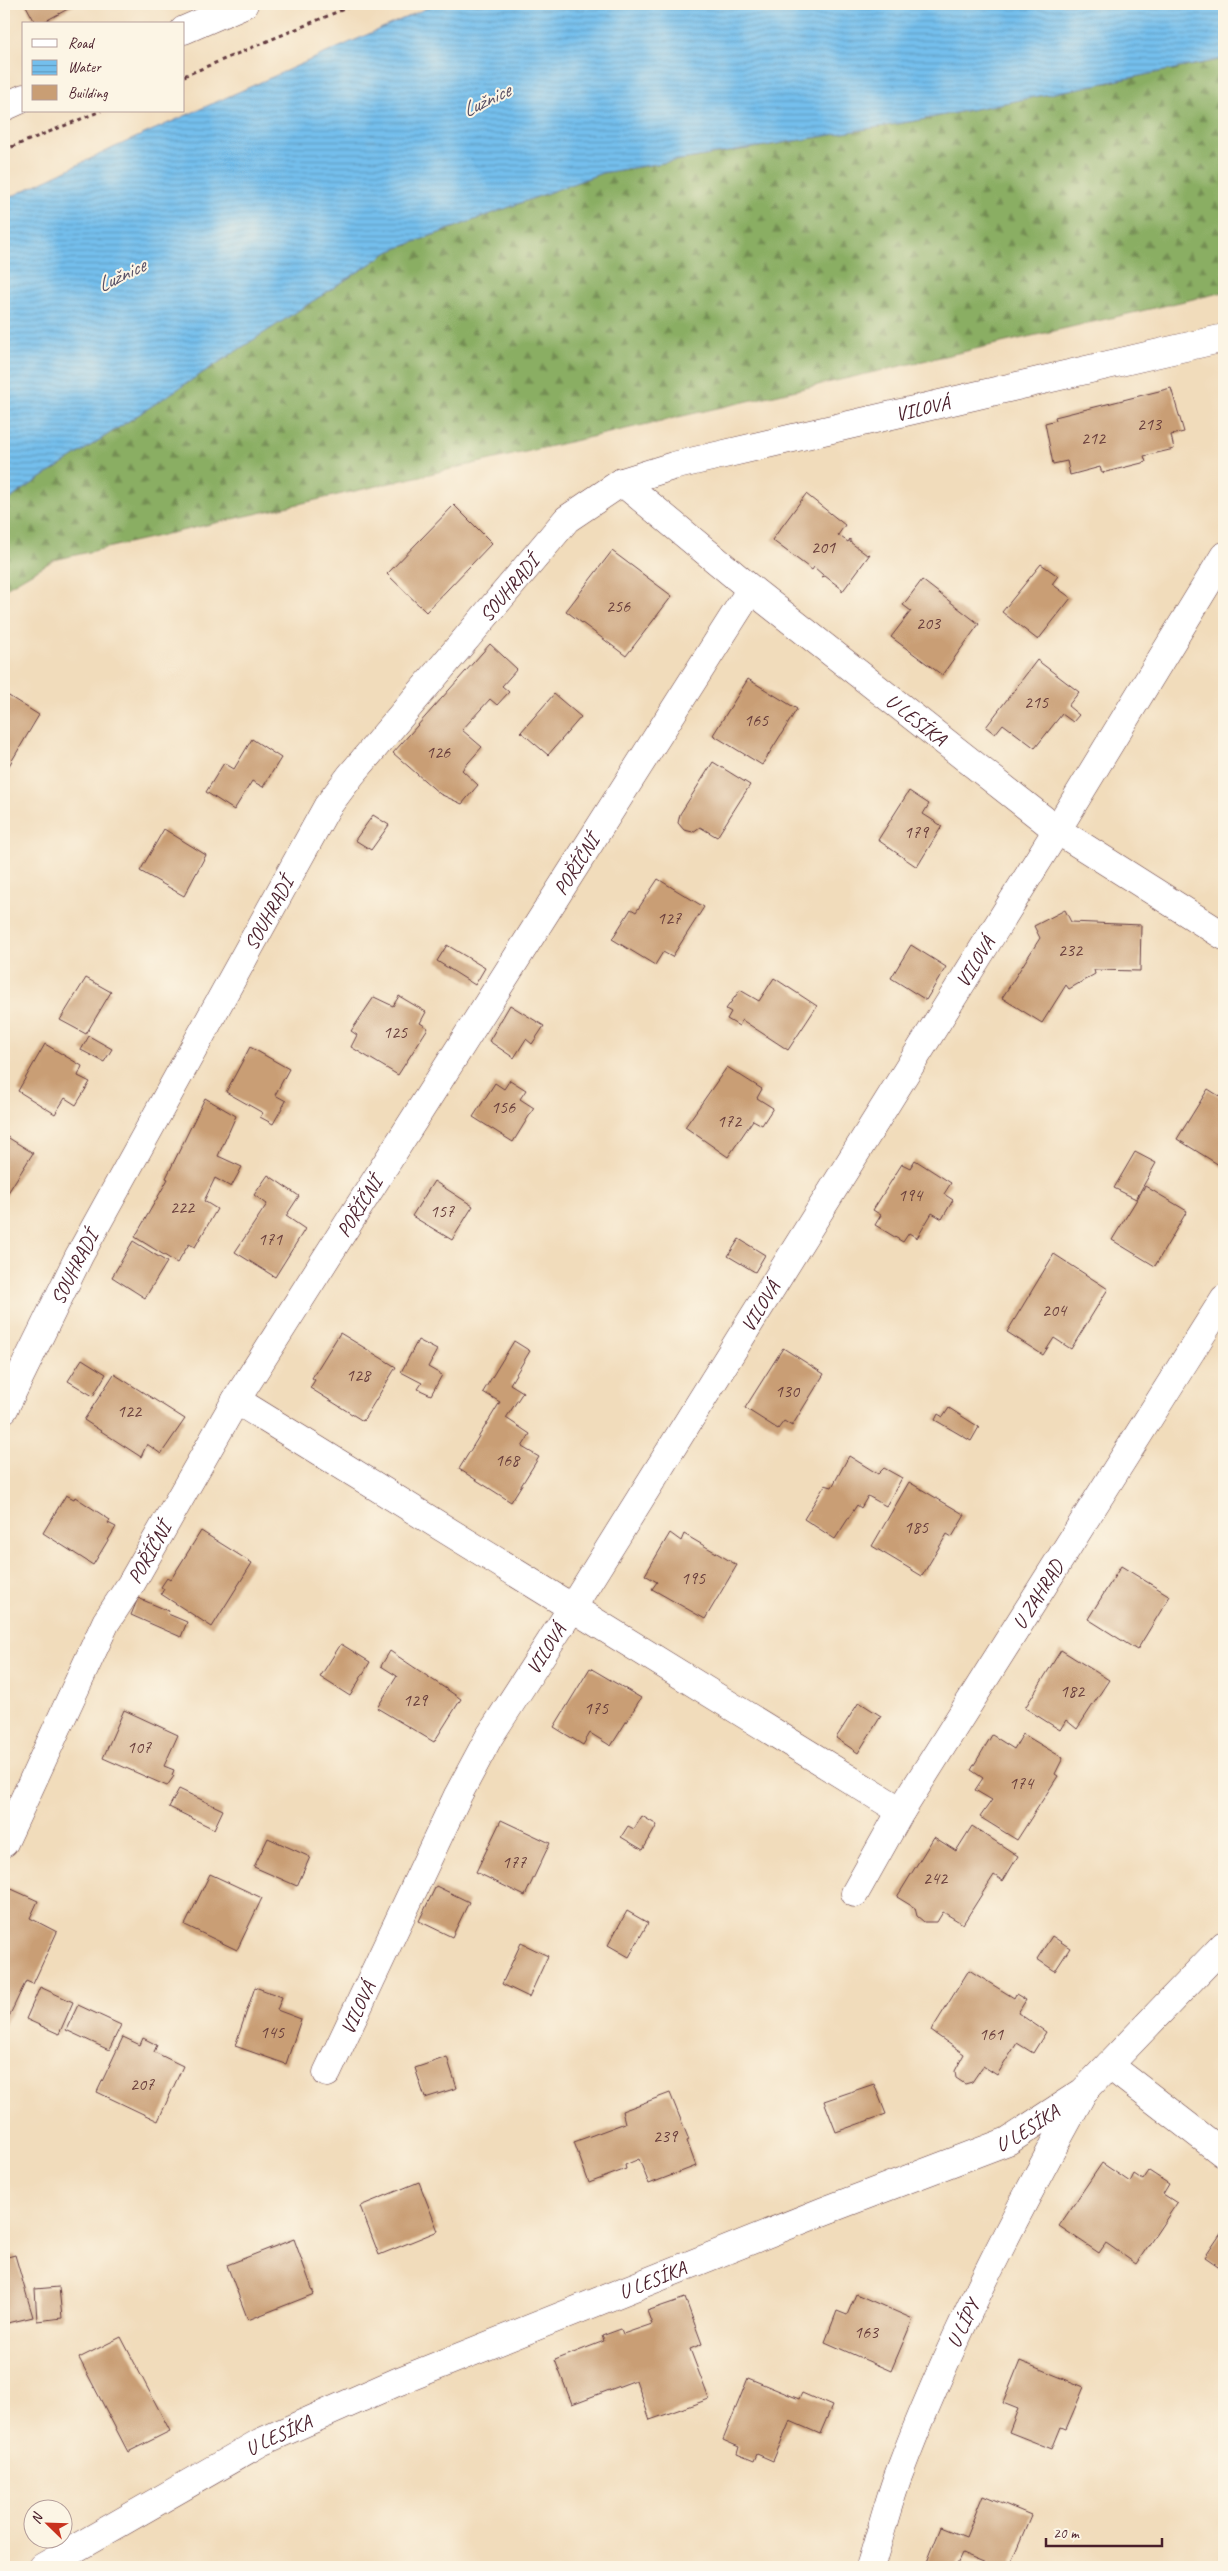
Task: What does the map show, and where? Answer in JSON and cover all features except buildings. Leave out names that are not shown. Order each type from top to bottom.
[{"type":"street","points":[[185,30],[244,4]]},
{"type":"street","points":[[4,107],[22,99]]},
{"type":"street","name":"VILOVÁ","points":[[622,482],[673,466],[1224,338]]},
{"type":"street","name":"U LESÍKA","points":[[622,482],[751,589],[1057,830],[1224,936]]},
{"type":"street","name":"SOUHRADÍ","points":[[4,1409],[79,1256],[327,807],[351,775],[567,519],[622,482]]},
{"type":"street","name":"VILOVÁ","points":[[327,2073],[458,1795],[489,1737],[572,1608],[1057,830],[1224,556]]},
{"type":"street","name":"POŘÍČNÍ","points":[[4,1843],[106,1622],[131,1584],[236,1400],[751,589]]},
{"type":"street","name":"U ZAHRAD","points":[[855,1893],[901,1811],[1224,1299]]},
{"type":"street","points":[[236,1400],[901,1811]]},
{"type":"street","name":"U LESÍKA","points":[[43,2567],[260,2442],[397,2382],[824,2211],[1008,2141],[1082,2092],[1224,1945]]},
{"type":"street","points":[[1109,2065],[1224,2154]]},
{"type":"street","name":"U LÍPY","points":[[870,2567],[898,2477],[954,2346],[1016,2214],[1082,2092]]},
{"type":"path","points":[[185,76],[356,4]]},
{"type":"path","points":[[4,150],[99,112]]},
{"type":"green space","points":[[1224,59],[1224,292],[54,560],[4,589],[4,505],[18,493],[390,251],[602,173],[915,121]]},
{"type":"water","name":"Lužnice","points":[[436,4],[1224,4],[1224,59],[915,121],[602,173],[390,251],[18,493],[4,505],[4,200],[115,147]]}]
